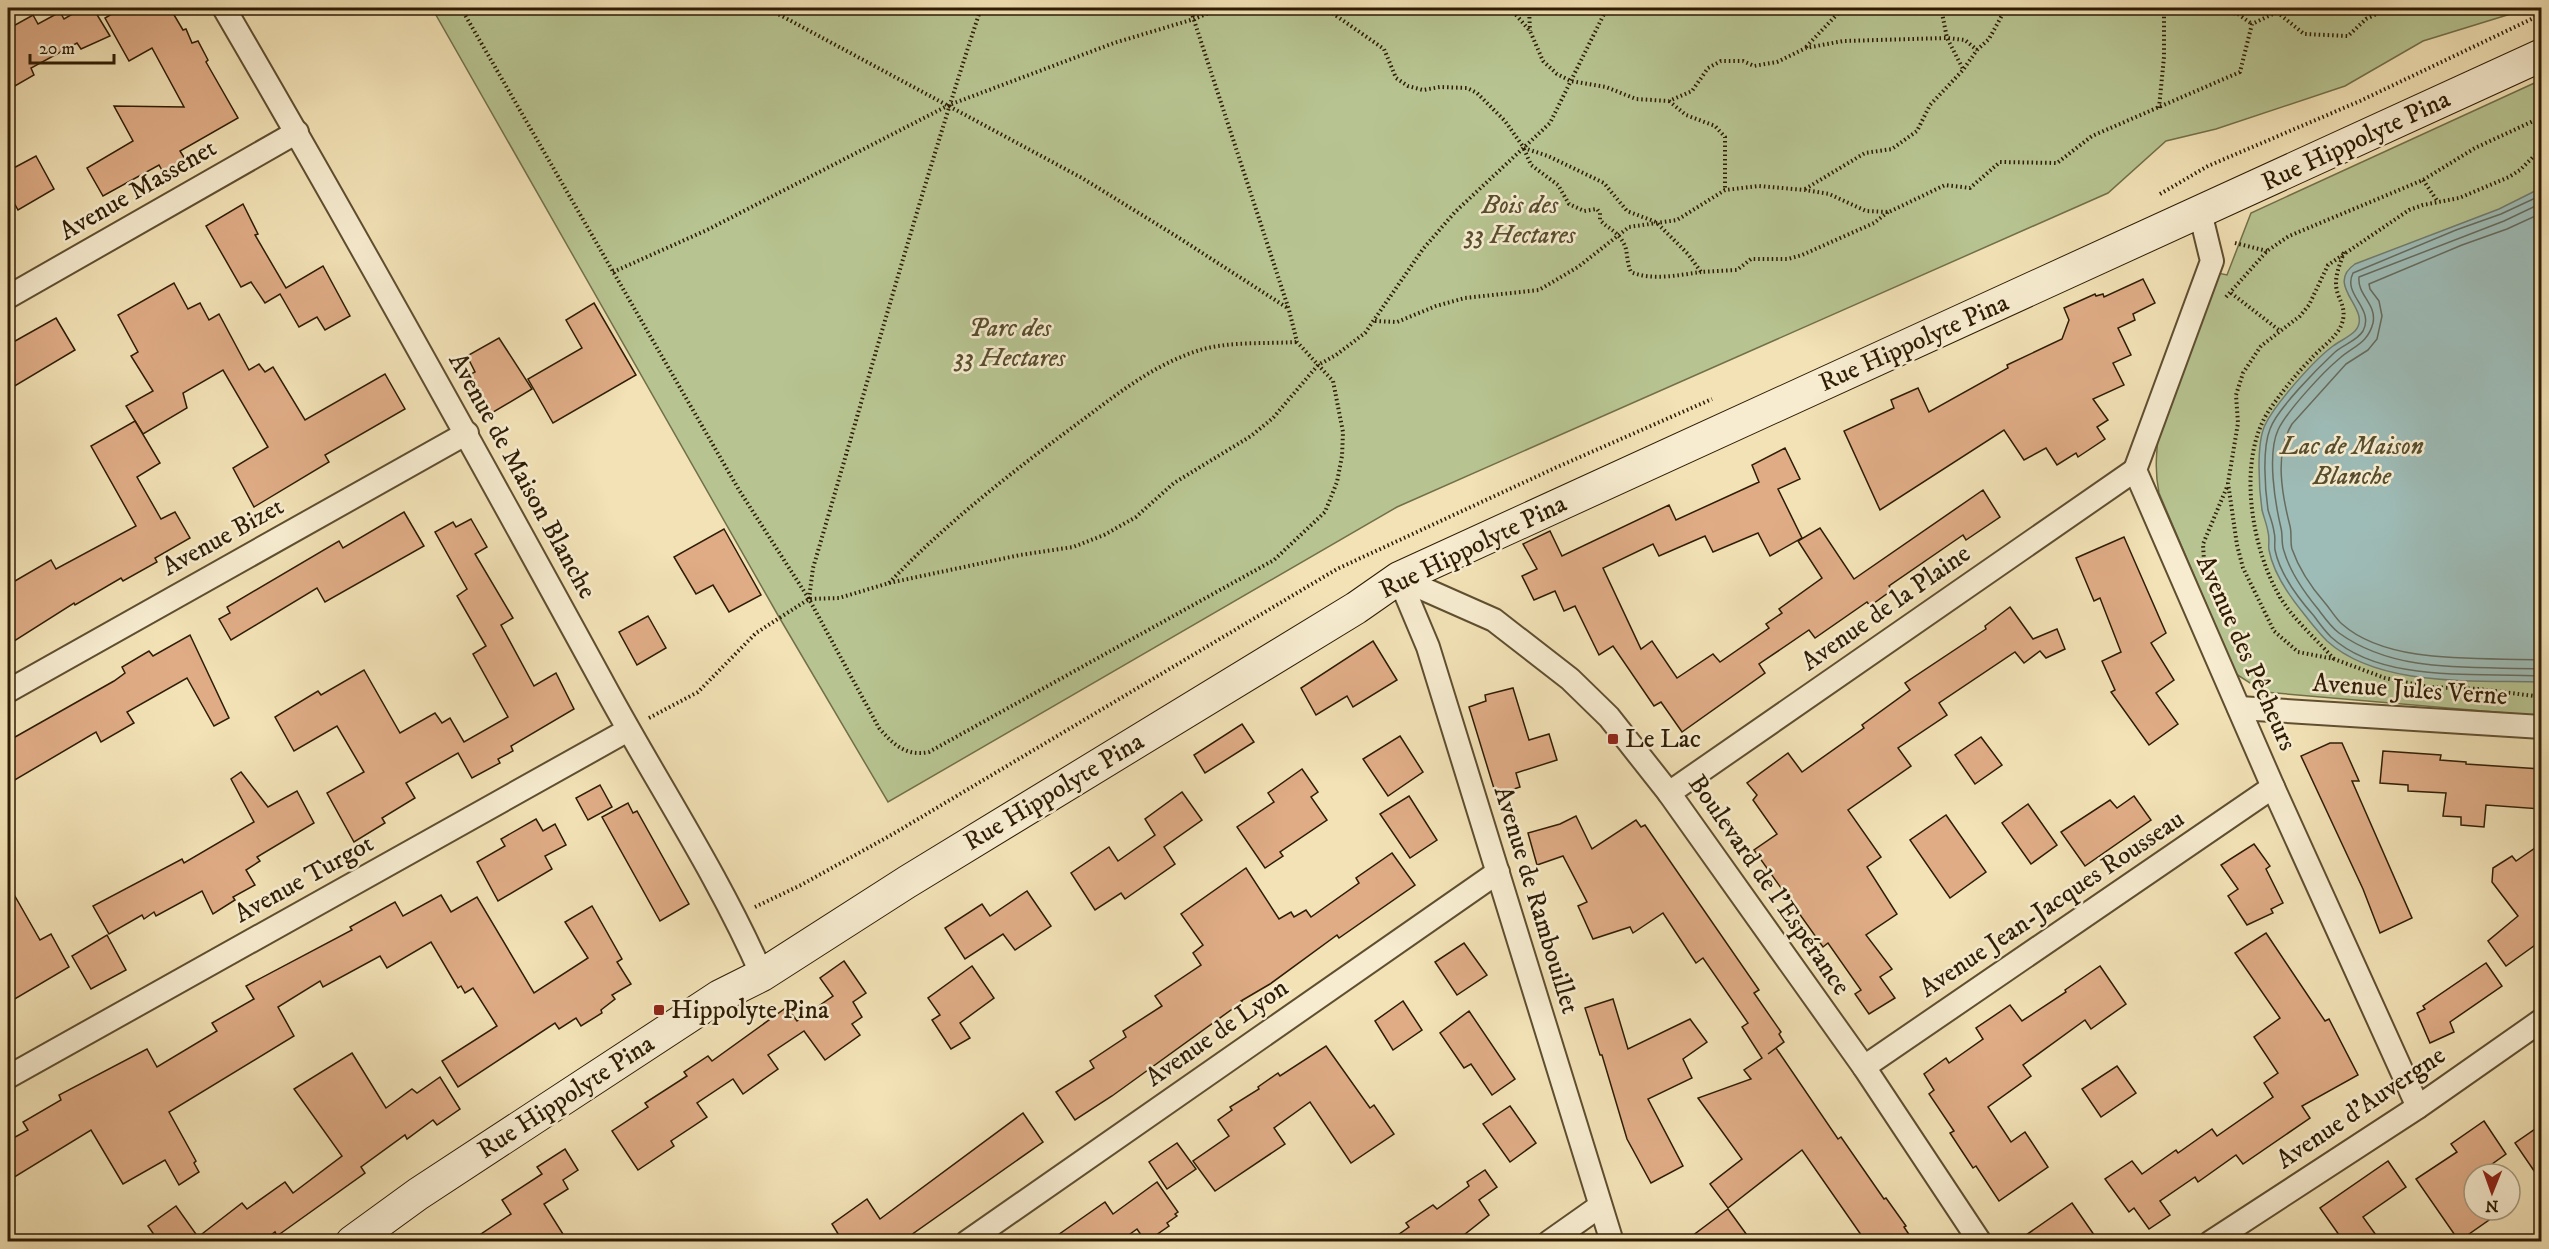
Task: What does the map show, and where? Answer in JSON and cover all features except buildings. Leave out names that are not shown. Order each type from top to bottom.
[{"type":"main road","name":"Rue Hippolyte Pina","points":[[352,1242],[418,1194],[720,996],[762,975],[907,882],[1356,608],[1399,578],[2541,55]]},
{"type":"street","name":"Avenue de Maison Blanche","points":[[224,8],[297,132],[467,433],[628,730],[741,928],[762,975]]},
{"type":"street","name":"Avenue Massenet","points":[[8,297],[297,132]]},
{"type":"street","points":[[2135,470],[2212,261],[2200,212]]},
{"type":"street","name":"Avenue Bizet","points":[[8,691],[467,433]]},
{"type":"street","name":"Avenue des Pêcheurs","points":[[2135,470],[2273,787],[2418,1107]]},
{"type":"street","name":"Avenue de la Plaine","points":[[1669,793],[2135,470]]},
{"type":"street","name":"Boulevard de l'Espérance","points":[[1399,578],[1494,620],[1570,679],[1609,717],[1669,793],[1864,1067],[1980,1242]]},
{"type":"street","name":"Avenue de Rambouillet","points":[[1399,578],[1428,647],[1612,1242]]},
{"type":"street","name":"Avenue Jules Verne","points":[[2239,708],[2541,727]]},
{"type":"street","name":"Avenue Turgot","points":[[8,1077],[628,730]]},
{"type":"street","name":"Avenue Jean-Jacques Rousseau","points":[[1864,1067],[2273,787]]},
{"type":"street","name":"Avenue de Lyon","points":[[968,1242],[1498,872]]},
{"type":"street","name":"Avenue d'Auvergne","points":[[2211,1242],[2418,1107],[2541,1020]]},
{"type":"street","points":[[1549,1242],[1600,1206]]},
{"type":"path","points":[[461,8],[739,490],[809,599],[879,728],[892,743],[916,754],[929,752],[1274,560],[1325,512],[1337,482],[1342,456],[1343,432],[1333,381],[1297,342],[1289,310],[1190,8]]},
{"type":"path","points":[[767,8],[1082,178],[1289,310]]},
{"type":"path","points":[[809,599],[813,568],[949,105],[981,8]]},
{"type":"path","points":[[613,272],[707,230],[949,105],[1114,43],[1194,19],[1221,8]]},
{"type":"path","points":[[1326,8],[1384,49],[1396,78],[1408,86],[1423,90],[1440,87],[1467,88],[1477,93],[1505,121],[1524,148],[1531,165],[1558,185],[1569,204],[1584,211],[1597,209],[1600,213],[1600,220],[1610,225],[1626,246],[1625,260],[1631,272],[1641,276],[1675,276],[1737,270],[1751,259],[1788,259],[1874,224],[1889,212],[1945,185],[1970,188],[2000,162],[2057,163],[2092,136],[2240,72],[2252,24]]},
{"type":"path","points":[[1510,8],[1530,31],[1543,61],[1557,74],[1570,81],[1606,87],[1636,99],[1669,101],[1692,91],[1708,68],[1721,61],[1743,62],[1754,66],[1778,62],[1806,48],[1843,41],[1947,38],[1965,40],[1977,50]]},
{"type":"path","points":[[1529,8],[1530,31]]},
{"type":"path","points":[[628,730],[698,692],[756,633],[809,599],[839,598],[889,584],[1020,555],[1073,547],[1104,535],[1136,517],[1174,483],[1251,436],[1273,418],[1318,364],[1336,355],[1365,333],[1417,258],[1449,220],[1550,123],[1607,8]]},
{"type":"path","points":[[1806,48],[1842,8]]},
{"type":"path","points":[[1941,8],[1947,38],[1963,70]]},
{"type":"path","points":[[1805,190],[1865,153],[1892,149],[1917,131],[1930,105],[1989,39],[2006,8]]},
{"type":"path","points":[[2057,8],[2097,8]]},
{"type":"path","points":[[2159,108],[2164,57],[2164,8]]},
{"type":"path","points":[[2198,8],[2214,8],[2238,14],[2252,24]]},
{"type":"path","points":[[2252,24],[2277,12],[2280,8]]},
{"type":"path","points":[[2277,12],[2304,34],[2348,36],[2366,19],[2389,8]]},
{"type":"path","points":[[1669,101],[1686,115],[1715,126],[1725,137],[1725,190]]},
{"type":"path","points":[[2193,312],[2220,302],[2231,293],[2267,251],[2289,236],[2423,180],[2475,148],[2541,117]]},
{"type":"path","points":[[1524,148],[1548,156],[1604,183],[1627,211],[1656,222],[1688,254],[1701,272]]},
{"type":"path","points":[[2204,570],[2203,544],[2228,483],[2238,423],[2238,383],[2261,345],[2300,316],[2308,305],[2328,264],[2344,251],[2409,210],[2459,198],[2509,177],[2520,170],[2541,148]]},
{"type":"path","points":[[2423,180],[2438,202]]},
{"type":"path","points":[[1375,321],[1397,322],[1436,306],[1465,298],[1539,290],[1578,267],[1629,227],[1677,220],[1725,190],[1759,186],[1805,190],[1829,194],[1866,211],[1889,212]]},
{"type":"path","points":[[2235,243],[2267,251]]},
{"type":"path","points":[[2334,659],[2281,599],[2270,578],[2262,554],[2252,505],[2250,475],[2260,426],[2268,411],[2294,377],[2340,329],[2344,318],[2344,306],[2336,283],[2344,251]]},
{"type":"path","points":[[2231,293],[2279,330]]},
{"type":"path","points":[[889,584],[917,554],[1026,462],[1139,378],[1164,363],[1217,346],[1297,342]]},
{"type":"path","points":[[2228,483],[2230,512],[2243,568],[2274,631],[2298,652],[2334,659],[2385,678],[2428,687],[2479,689],[2541,697]]},
{"type":"green space","name":"Parc des 33 Hectares","points":[[432,8],[2530,8],[2423,41],[2345,86],[2216,129],[2166,141],[2108,193],[1397,507],[888,802],[779,617]]},
{"type":"green space","name":"Lac de Maison Blanche","points":[[2541,80],[2541,716],[2264,692],[2236,674],[2159,493],[2157,479],[2158,438],[2218,273],[2227,275],[2251,213]]},
{"type":"water","name":"Lac de Maison Blanche","points":[[2541,188],[2541,682],[2459,681],[2401,674],[2373,667],[2348,656],[2327,641],[2293,600],[2274,567],[2269,550],[2269,534],[2262,510],[2260,491],[2259,455],[2262,433],[2277,406],[2306,372],[2333,346],[2355,331],[2359,323],[2359,315],[2344,281],[2347,272],[2355,264],[2499,209]]},
{"type":"place","name":"Le Lac","points":[[1613,739]]},
{"type":"place","name":"Hippolyte Pina","points":[[659,1010]]},
{"type":"park label","name":"Bois des 33 Hectares","points":[[1520,220]]}]
